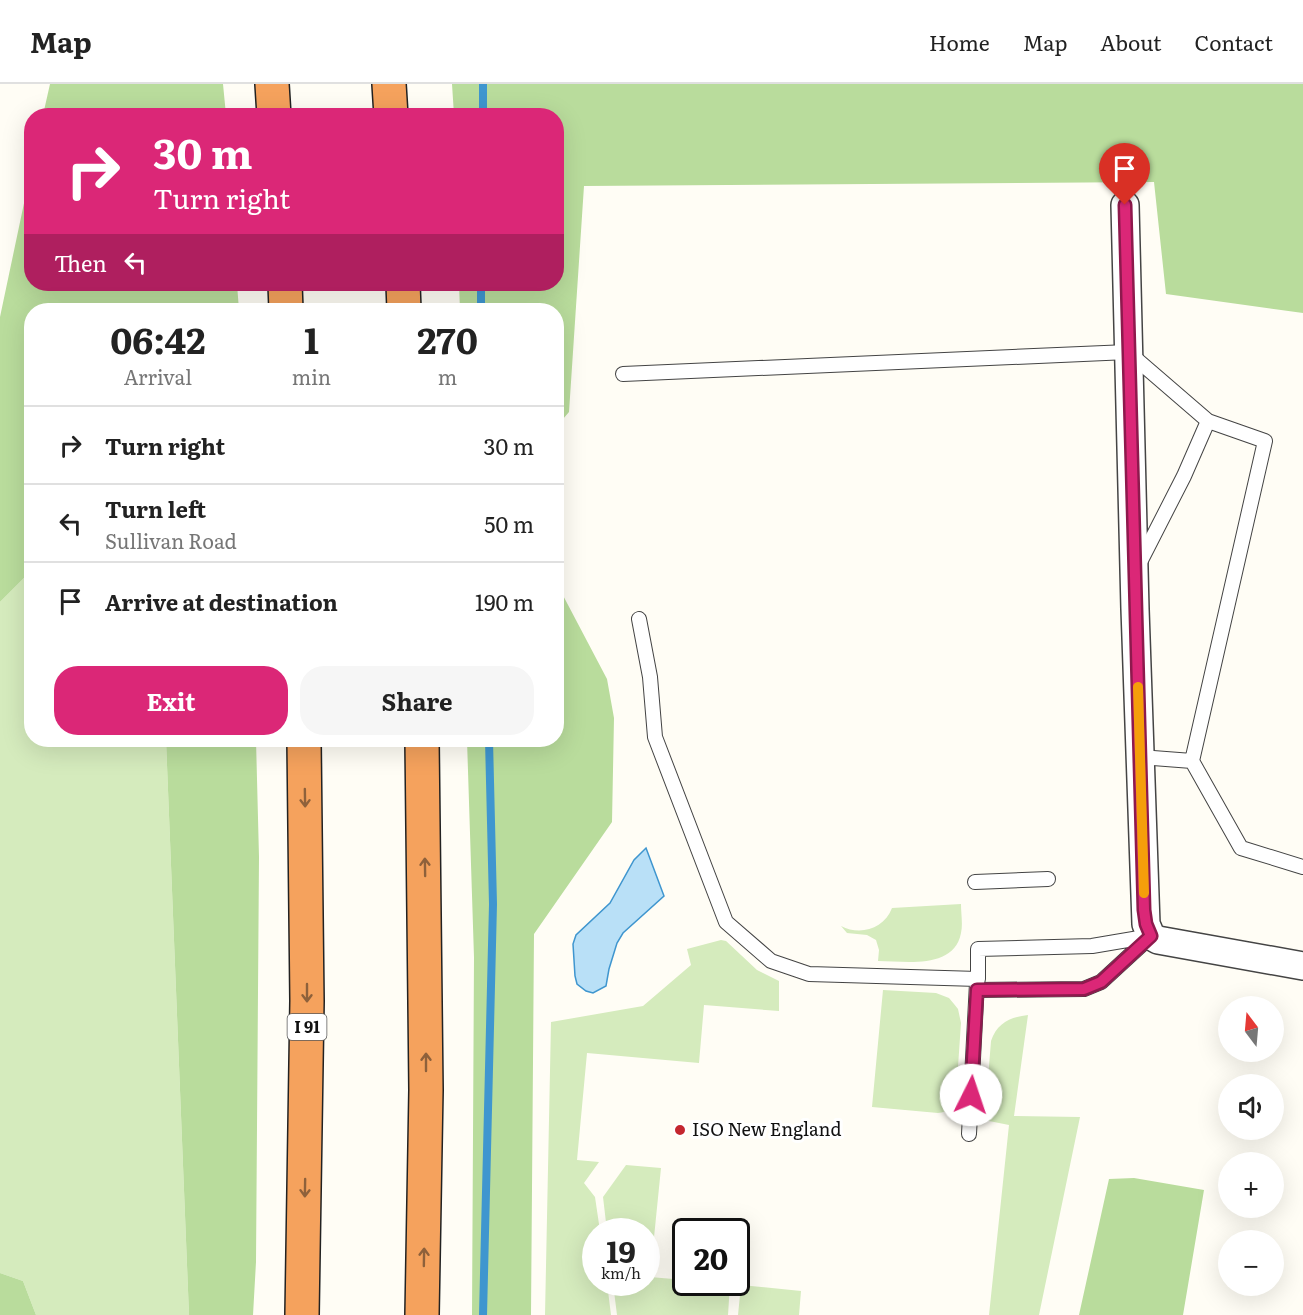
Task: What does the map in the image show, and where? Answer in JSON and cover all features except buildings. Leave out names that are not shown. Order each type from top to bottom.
[{"type":"highway","points":[[272,84],[274,108]]},
{"type":"highway","points":[[389,84],[390,108]]},
{"type":"highway","name":"I 91","points":[[302,1315],[307,1012],[304,747]]},
{"type":"highway","points":[[422,747],[426,1090],[422,1315]]},
{"type":"street","points":[[1125,205],[1146,924],[1151,936],[1158,940],[1303,966]]},
{"type":"lane","points":[[623,374],[1128,352],[1208,421],[1265,441],[1192,761],[1241,848],[1303,867]]},
{"type":"lane","points":[[1134,574],[1184,476],[1208,421]]},
{"type":"lane","points":[[639,619],[650,677],[654,737],[726,922],[771,961],[810,974],[1084,989],[1101,982],[1151,936]]},
{"type":"lane","points":[[1140,757],[1192,761]]},
{"type":"lane","points":[[975,882],[1048,879]]},
{"type":"lane","points":[[969,1134],[978,949],[1092,946],[1151,936]]},
{"type":"green space","points":[[50,84],[223,84],[225,108],[45,108]]},
{"type":"green space","points":[[452,84],[1303,84],[1303,313],[1166,294],[1154,182],[584,186],[569,412],[564,418],[564,303],[460,303],[459,291],[564,291],[564,108],[454,108]]},
{"type":"green space","points":[[24,203],[24,291],[238,291],[238,303],[24,303],[24,578],[0,602],[0,317]]},
{"type":"green space","points":[[24,578],[24,747],[166,747],[189,1315],[36,1315],[23,1281],[0,1273],[0,602]]},
{"type":"green space","points":[[564,597],[607,679],[614,718],[612,822],[534,934],[531,1315],[472,1315],[474,957],[467,747],[564,747]]},
{"type":"green space","points":[[166,747],[256,747],[259,857],[256,1262],[253,1315],[189,1315]]},
{"type":"green space","points":[[961,904],[962,930],[957,945],[949,953],[927,961],[878,961],[879,950],[876,940],[867,935],[847,933],[841,926],[856,930],[871,929],[883,921],[892,908]]},
{"type":"green space","points":[[721,940],[726,941],[757,970],[779,981],[779,1011],[704,1005],[699,1063],[587,1053],[577,1160],[599,1162],[584,1183],[595,1197],[598,1218],[582,1218],[582,1296],[609,1296],[611,1315],[545,1315],[551,1022],[643,1006],[691,965],[687,949]]},
{"type":"green space","points":[[883,990],[936,993],[949,998],[958,1009],[961,1023],[956,1096],[948,1110],[938,1113],[872,1107]]},
{"type":"green space","points":[[1028,1015],[1014,1116],[1080,1117],[1039,1315],[989,1315],[1009,1125],[989,1121],[985,1116],[991,1041],[1005,1022],[1015,1017]]},
{"type":"green space","points":[[626,1165],[661,1168],[656,1218],[605,1218],[603,1197]]},
{"type":"green space","points":[[1134,1178],[1204,1190],[1183,1315],[1079,1315],[1109,1179]]},
{"type":"green space","points":[[0,1273],[23,1281],[36,1315],[0,1315]]},
{"type":"green space","points":[[660,1278],[672,1279],[672,1296],[729,1296],[728,1315],[617,1315],[615,1296],[660,1296]]},
{"type":"green space","points":[[750,1286],[801,1291],[799,1315],[738,1315],[740,1296],[750,1296]]},
{"type":"water","points":[[646,848],[664,896],[623,933],[617,943],[606,986],[593,993],[586,991],[577,984],[575,976],[573,944],[576,935],[610,903],[634,860]]},
{"type":"waterway","points":[[483,84],[483,108]]},
{"type":"waterway","points":[[481,291],[481,303]]},
{"type":"waterway","points":[[483,1315],[493,904],[489,747]]},
{"type":"slow traffic","points":[[1138,687],[1144,893]]},
{"type":"place","name":"ISO New England","points":[[680,1130]]},
{"type":"route","points":[[971,1095],[977,990],[1084,989],[1101,982],[1151,936],[1144,910],[1125,205]]}]
